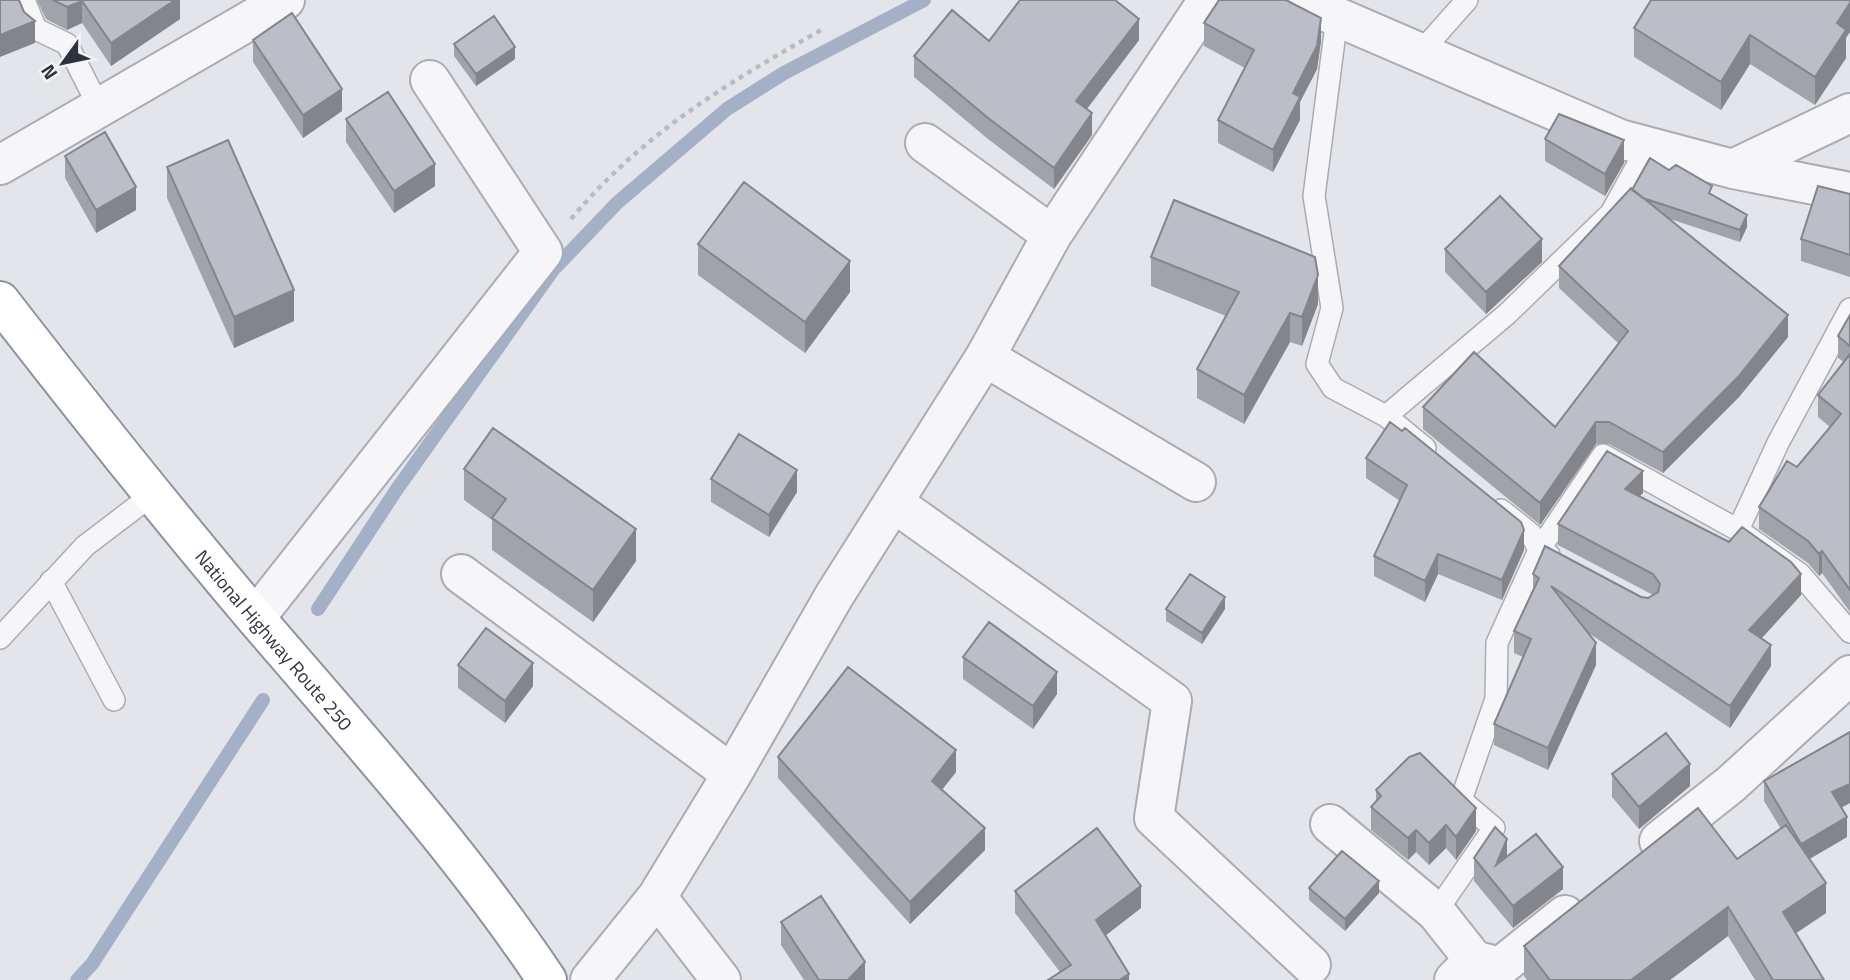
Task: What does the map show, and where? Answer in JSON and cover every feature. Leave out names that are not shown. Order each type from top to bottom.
[{"type":"highway","name":"National Highway Route 250","points":[[0,301],[152,495],[503,913],[547,980]]},
{"type":"street","points":[[0,165],[285,0]]},
{"type":"street","points":[[590,980],[657,897],[732,774],[834,596],[985,357],[1052,235],[1208,0]]},
{"type":"street","points":[[1298,0],[1620,139],[1733,169],[1850,192]]},
{"type":"street","points":[[256,617],[544,252],[430,80]]},
{"type":"street","points":[[1733,169],[1850,113]]},
{"type":"street","points":[[925,143],[1052,235]]},
{"type":"street","points":[[985,357],[1196,482]]},
{"type":"street","points":[[894,503],[1172,701],[1154,818],[1311,965]]},
{"type":"street","points":[[461,574],[732,774]]},
{"type":"street","points":[[1636,859],[1731,784],[1850,675]]},
{"type":"street","points":[[1330,824],[1436,912],[1468,973],[1500,967],[1594,892]]},
{"type":"street","points":[[657,897],[721,980]]},
{"type":"lane","points":[[24,0],[36,29],[67,44],[100,108]]},
{"type":"lane","points":[[1420,53],[1467,0]]},
{"type":"lane","points":[[1337,17],[1314,196],[1332,309],[1317,364],[1333,388],[1386,416],[1438,458]]},
{"type":"lane","points":[[1386,416],[1507,314],[1611,213],[1648,146]]},
{"type":"lane","points":[[1738,530],[1778,443],[1850,309]]},
{"type":"lane","points":[[1436,912],[1494,828],[1461,800],[1496,699],[1497,643],[1539,550],[1603,455],[1738,530],[1800,574],[1850,632]]},
{"type":"lane","points":[[0,638],[85,546],[152,495]]},
{"type":"lane","points":[[1489,500],[1531,534],[1539,550],[1563,563]]},
{"type":"lane","points":[[51,581],[114,700]]},
{"type":"path","points":[[544,252],[586,201],[666,126],[744,74],[821,30]]},
{"type":"building","points":[[0,0],[19,0],[24,12],[35,21],[0,35]]},
{"type":"building","points":[[53,0],[175,0],[111,43],[82,1],[67,7]]},
{"type":"building","points":[[1020,0],[1115,0],[1139,19],[1076,101],[1092,113],[1054,168],[988,118],[914,56],[952,10],[989,41]]},
{"type":"building","points":[[1219,0],[1286,0],[1321,18],[1317,46],[1293,93],[1300,97],[1273,150],[1218,120],[1254,50],[1204,23]]},
{"type":"building","points":[[1651,0],[1850,0],[1850,3],[1837,23],[1846,30],[1815,77],[1750,35],[1721,82],[1634,28]]},
{"type":"building","points":[[292,13],[342,89],[303,115],[253,40]]},
{"type":"building","points":[[494,16],[515,47],[476,74],[454,44]]},
{"type":"building","points":[[388,92],[435,164],[394,191],[346,119]]},
{"type":"building","points":[[1559,114],[1624,140],[1605,174],[1545,139]]},
{"type":"building","points":[[105,132],[136,187],[96,210],[65,156]]},
{"type":"building","points":[[228,140],[294,290],[234,317],[167,167]]},
{"type":"building","points":[[1650,158],[1669,170],[1676,165],[1712,186],[1709,193],[1747,215],[1740,230],[1643,198],[1632,190]]},
{"type":"building","points":[[744,182],[850,261],[805,322],[698,244]]},
{"type":"building","points":[[1818,186],[1850,194],[1850,255],[1801,239]]},
{"type":"building","points":[[1631,188],[1788,315],[1739,376],[1663,452],[1609,422],[1596,422],[1540,503],[1423,407],[1474,352],[1555,427],[1628,331],[1559,266]]},
{"type":"building","points":[[1500,196],[1542,239],[1486,292],[1445,249]]},
{"type":"building","points":[[1174,200],[1315,257],[1318,275],[1302,317],[1290,313],[1244,395],[1197,369],[1239,292],[1151,257]]},
{"type":"building","points":[[1850,315],[1850,346],[1838,336]]},
{"type":"building","points":[[1850,354],[1850,590],[1822,551],[1819,554],[1808,541],[1759,507],[1787,461],[1797,467],[1841,414],[1818,395]]},
{"type":"building","points":[[1390,422],[1402,431],[1405,428],[1521,522],[1524,530],[1502,580],[1438,554],[1425,581],[1374,556],[1407,485],[1366,458]]},
{"type":"building","points":[[493,428],[636,529],[593,590],[492,518],[506,499],[464,469]]},
{"type":"building","points":[[739,434],[797,470],[769,515],[711,479]]},
{"type":"building","points":[[1607,451],[1643,471],[1625,489],[1729,542],[1742,527],[1791,562],[1801,574],[1749,630],[1771,645],[1730,706],[1551,586],[1596,643],[1548,748],[1494,724],[1531,639],[1514,631],[1539,578],[1533,574],[1545,546],[1641,597],[1648,598],[1658,592],[1660,584],[1653,574],[1558,524]]},
{"type":"building","points":[[1190,574],[1225,597],[1202,633],[1166,609]]},
{"type":"building","points":[[989,622],[1057,672],[1033,706],[963,657]]},
{"type":"building","points":[[486,628],[533,663],[505,701],[458,665]]},
{"type":"building","points":[[848,667],[956,750],[932,781],[985,828],[910,902],[778,757]]},
{"type":"building","points":[[1850,732],[1850,784],[1832,792],[1847,817],[1801,844],[1764,781]]},
{"type":"building","points":[[1666,733],[1690,764],[1639,807],[1612,774]]},
{"type":"building","points":[[1420,753],[1476,808],[1456,837],[1446,825],[1429,843],[1416,830],[1408,838],[1371,807],[1381,796],[1376,790],[1409,757]]},
{"type":"building","points":[[1698,808],[1737,859],[1786,825],[1826,883],[1783,912],[1824,980],[1773,980],[1728,907],[1631,980],[1550,980],[1524,946]]},
{"type":"building","points":[[1495,827],[1507,839],[1496,865],[1536,834],[1563,867],[1513,906],[1474,858]]},
{"type":"building","points":[[1097,828],[1141,886],[1096,920],[1129,974],[1119,980],[1048,980],[1071,965],[1015,891]]},
{"type":"building","points":[[1342,851],[1379,881],[1345,919],[1309,888]]},
{"type":"building","points":[[821,896],[865,962],[848,980],[819,980],[781,922]]},
{"type":"waterway","points":[[318,609],[397,489],[553,270],[617,203],[727,109],[784,73],[924,0]]},
{"type":"waterway","points":[[77,980],[92,964],[263,700]]}]
